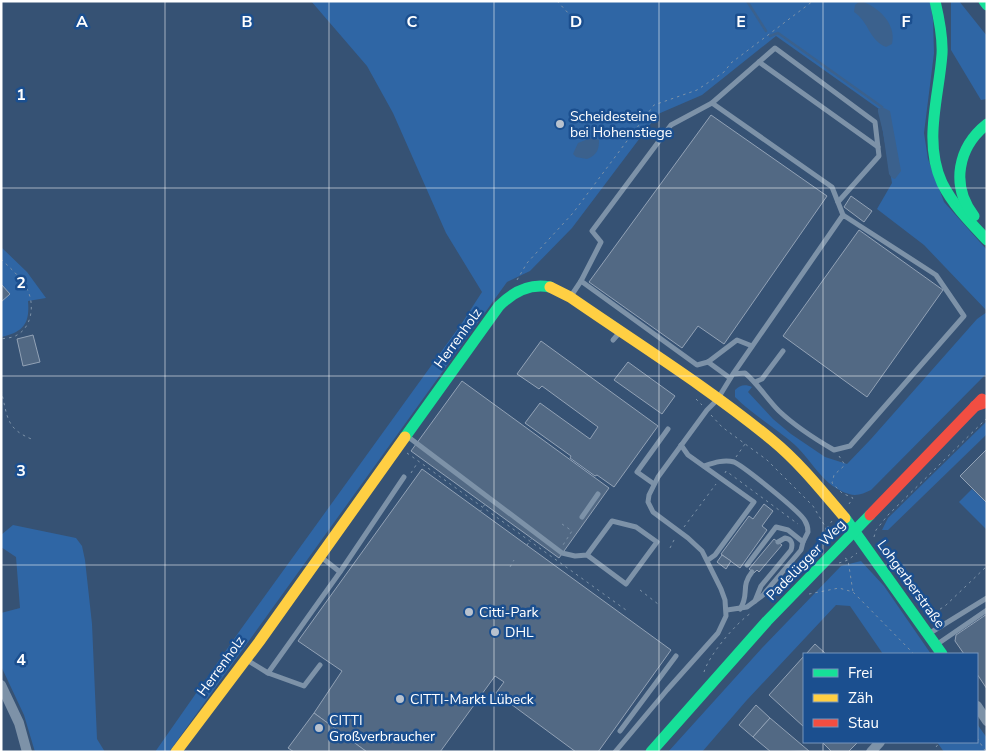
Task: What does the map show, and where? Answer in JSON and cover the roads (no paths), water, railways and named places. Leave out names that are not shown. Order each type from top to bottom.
[{"type":"main road","points":[[935,1],[940,23],[942,53],[932,122],[932,152],[940,178],[953,202],[987,240]]},
{"type":"main road","points":[[984,1],[987,5]]},
{"type":"main road","points":[[987,124],[978,130],[966,145],[960,162],[960,180],[963,193],[972,213],[987,230]]},
{"type":"main road","name":"Herrenholz","points":[[176,752],[246,659],[504,300],[528,287],[553,288],[570,297],[617,336],[698,385],[774,441],[812,479],[855,531]]},
{"type":"main road","name":"Padelügger Weg","points":[[651,752],[713,680],[855,531],[981,404],[987,394]]},
{"type":"main road","name":"Lohgerberstraße","points":[[855,531],[939,649]]},
{"type":"street","points":[[1,685],[19,723],[27,752]]},
{"type":"street","points":[[978,708],[987,721]]},
{"type":"lane","points":[[570,297],[581,281],[600,242],[592,231],[671,125],[712,103],[775,48],[875,122],[879,156],[838,202]]},
{"type":"lane","points":[[759,62],[878,147]]},
{"type":"lane","points":[[708,362],[732,376],[745,373],[779,411],[804,431],[834,450],[850,446],[964,316],[936,275],[843,215],[832,187],[712,103]]},
{"type":"lane","points":[[615,752],[718,633],[727,610],[721,589],[708,560],[699,548],[652,512],[648,502],[649,494],[706,410],[717,400],[843,215]]},
{"type":"lane","points":[[581,281],[697,365],[708,362],[737,340],[752,346]]},
{"type":"lane","points":[[755,382],[762,379],[783,351]]},
{"type":"lane","points":[[654,484],[637,472],[668,429]]},
{"type":"lane","points":[[406,435],[562,553],[575,556],[587,555],[626,584],[657,542],[636,527],[612,520],[587,555]]},
{"type":"lane","points":[[681,445],[688,455],[754,502],[715,555],[708,560]]},
{"type":"lane","points":[[704,466],[720,461],[733,462],[786,502],[805,520],[808,532],[801,550],[763,595],[755,602],[740,609],[727,610]]},
{"type":"lane","points":[[268,673],[340,572],[404,477]]},
{"type":"lane","points":[[582,517],[598,494]]},
{"type":"lane","points":[[747,566],[776,527],[788,530],[803,542]]},
{"type":"lane","points":[[755,602],[761,586],[793,546],[789,538],[778,542]]},
{"type":"lane","points":[[320,557],[340,572]]},
{"type":"lane","points":[[740,609],[745,601],[746,580],[752,572]]},
{"type":"lane","points":[[929,634],[987,598]]},
{"type":"lane","points":[[939,649],[987,610]]},
{"type":"lane","points":[[620,731],[676,656]]},
{"type":"lane","points":[[246,659],[268,673],[304,686],[320,665]]},
{"type":"lane","points":[[656,683],[667,690]]},
{"type":"waterway","points":[[747,1],[766,31]]},
{"type":"waterway","points":[[770,36],[778,33],[882,107]]},
{"type":"place","name":"Scheidesteine bei Hohenstiege","points":[[560,124]]},
{"type":"place","name":"Citti-Park","points":[[469,612]]},
{"type":"place","name":"DHL","points":[[495,632]]},
{"type":"place","name":"CITTI-Markt Lübeck","points":[[400,699]]},
{"type":"place","name":"CITTI Großverbraucher","points":[[319,728]]}]
